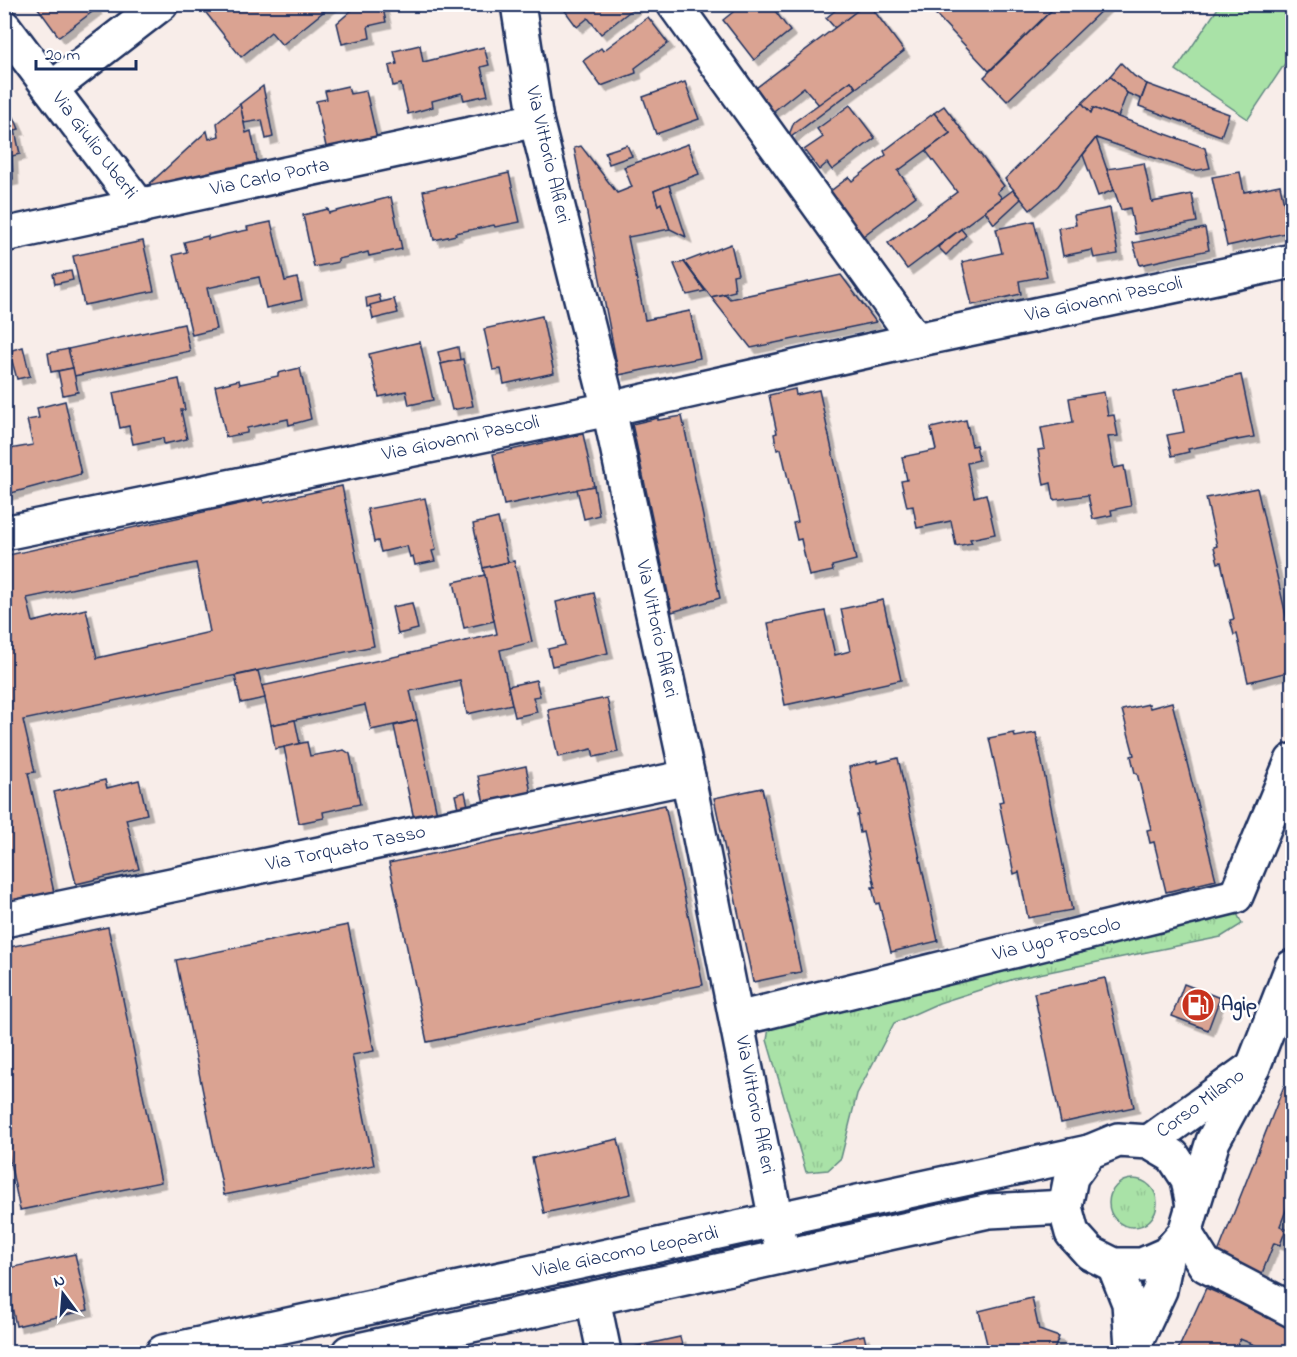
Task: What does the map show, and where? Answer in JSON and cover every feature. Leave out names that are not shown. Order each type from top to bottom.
[{"type":"street","points":[[51,89],[161,4]]},
{"type":"street","name":"Via Vittorio Alfieri","points":[[518,4],[536,120],[609,409],[688,777],[783,1256]]},
{"type":"street","points":[[674,4],[916,340]]},
{"type":"street","name":"Via Giulio Uberti","points":[[4,27],[140,207]]},
{"type":"street","name":"Via Carlo Porta","points":[[4,236],[536,120]]},
{"type":"street","name":"Via Giovanni Pascoli","points":[[4,533],[609,409],[916,340],[1293,261]]},
{"type":"street","name":"Via Ugo Foscolo","points":[[737,1019],[1236,896],[1293,761]]},
{"type":"street","name":"Via Torquato Tasso","points":[[4,920],[688,777]]},
{"type":"street","name":"Corso Milano","points":[[1131,1350],[1160,1290],[1213,1141],[1253,1067],[1293,967]]},
{"type":"street","name":"Corso Milano","points":[[1149,1142],[1253,1067]]},
{"type":"street","name":"Corso Milano","points":[[1089,1152],[1118,1140],[1149,1142],[1173,1156],[1188,1179],[1182,1231]]},
{"type":"street","points":[[1089,1152],[1071,1177],[1065,1207],[1072,1233],[1090,1253],[1114,1265],[1142,1265],[1182,1231],[1205,1265],[1293,1310]]},
{"type":"street","name":"Viale Giacomo Leopardi","points":[[163,1353],[1089,1152]]},
{"type":"street","name":"Viale Giacomo Leopardi","points":[[349,1353],[989,1212],[1065,1207]]},
{"type":"street","name":"Corso Milano","points":[[1114,1265],[1129,1304],[1131,1350]]},
{"type":"street","points":[[593,1299],[604,1353]]},
{"type":"green space","points":[[1220,5],[1292,5],[1292,53],[1248,119],[1176,70]]},
{"type":"green space","points":[[1235,909],[1242,924],[1221,937],[1014,979],[939,1003],[894,1023],[857,1094],[841,1158],[828,1170],[806,1172],[767,1040],[770,1022]]},
{"type":"green space","points":[[1133,1179],[1150,1186],[1157,1203],[1150,1220],[1133,1227],[1116,1220],[1109,1203],[1116,1186]]},
{"type":"building","points":[[35,4],[93,4],[96,9],[59,37]]},
{"type":"building","points":[[199,4],[333,4],[282,45],[271,32],[241,57]]},
{"type":"building","points":[[359,4],[382,4],[386,22],[368,26],[370,38],[342,44],[337,23]]},
{"type":"building","points":[[560,4],[639,4],[601,34],[588,18],[577,27]]},
{"type":"building","points":[[743,4],[770,4],[790,31],[754,60],[723,20]]},
{"type":"building","points":[[843,4],[866,4],[835,28],[826,18]]},
{"type":"building","points":[[869,4],[904,51],[856,88],[851,81],[819,105],[804,87],[770,114],[752,91]]},
{"type":"building","points":[[926,4],[1058,4],[989,71]]},
{"type":"building","points":[[1058,4],[1108,4],[1007,101],[984,77]]},
{"type":"building","points":[[648,17],[668,43],[635,68],[636,73],[601,86],[583,61],[601,48],[603,51]]},
{"type":"building","points":[[420,45],[423,62],[484,47],[489,65],[481,67],[488,95],[464,100],[462,93],[432,101],[433,107],[408,114],[401,84],[393,86],[389,66],[397,64],[394,51]]},
{"type":"building","points":[[1121,63],[1134,76],[1147,84],[1141,99],[1127,93],[1110,76]]},
{"type":"building","points":[[1110,76],[1127,93],[1118,117],[1093,108],[1091,113],[1082,103]]},
{"type":"building","points":[[851,81],[856,88],[787,140],[794,122]]},
{"type":"building","points":[[685,82],[699,119],[656,134],[643,97]]},
{"type":"building","points":[[1147,84],[1229,114],[1221,136],[1139,106]]},
{"type":"building","points":[[263,86],[273,137],[266,139],[262,120],[244,123],[240,104]]},
{"type":"building","points":[[348,86],[350,94],[366,91],[377,139],[327,151],[316,101],[327,99],[325,91]]},
{"type":"building","points":[[1082,103],[1091,113],[1093,108],[1205,148],[1210,168],[1193,171],[1096,138],[1058,186],[1030,210],[1005,179]]},
{"type":"building","points":[[240,104],[246,133],[251,131],[258,165],[145,188],[207,131],[209,139],[219,136],[217,123]]},
{"type":"building","points":[[850,105],[875,138],[832,170],[827,163],[819,170],[804,150],[823,137],[817,129]]},
{"type":"building","points":[[944,106],[1004,186],[997,192],[1002,198],[907,269],[888,243],[957,192],[926,151],[950,133],[934,113]]},
{"type":"building","points":[[934,113],[950,133],[898,171],[916,196],[863,236],[828,193],[849,177],[852,181],[886,155],[884,151]]},
{"type":"building","points":[[14,117],[19,129],[15,130],[20,154],[12,156],[13,179],[4,181],[4,118]]},
{"type":"building","points":[[1096,138],[1114,190],[1098,196],[1083,155]]},
{"type":"building","points":[[688,144],[699,174],[654,191],[670,229],[628,237],[645,320],[690,311],[700,358],[619,375],[574,148],[581,146],[617,193],[632,187],[624,167]]},
{"type":"building","points":[[627,145],[632,156],[609,164],[605,152]]},
{"type":"building","points":[[1144,163],[1152,202],[1192,194],[1197,222],[1135,234],[1130,208],[1121,210],[1107,169]]},
{"type":"building","points":[[1240,172],[1244,192],[1280,185],[1290,232],[1227,246],[1212,177]]},
{"type":"building","points":[[509,173],[520,222],[455,233],[456,235],[434,240],[423,191]]},
{"type":"building","points":[[669,185],[686,237],[670,229],[661,203],[658,205],[654,191]]},
{"type":"building","points":[[1013,190],[1021,199],[994,224],[985,211]]},
{"type":"building","points":[[391,197],[402,249],[369,256],[368,252],[314,267],[303,215],[328,209],[329,213]]},
{"type":"building","points":[[1110,208],[1118,254],[1094,258],[1092,250],[1063,256],[1058,228],[1076,225],[1074,215]]},
{"type":"building","points":[[1034,221],[1047,276],[1019,281],[1021,294],[972,305],[962,262],[1002,253],[996,229]]},
{"type":"building","points":[[271,222],[285,281],[297,278],[302,300],[266,308],[259,277],[207,288],[216,329],[192,335],[173,255],[187,252],[184,242],[248,230],[247,227]]},
{"type":"building","points":[[1205,228],[1209,250],[1140,265],[1133,243]]},
{"type":"building","points":[[961,229],[966,235],[946,255],[938,247]]},
{"type":"building","points":[[143,241],[154,291],[84,305],[73,256]]},
{"type":"building","points":[[731,244],[738,274],[733,275],[735,291],[711,297],[684,262]]},
{"type":"building","points":[[684,262],[705,291],[687,295],[674,264]]},
{"type":"building","points":[[71,271],[73,280],[55,284],[53,274]]},
{"type":"building","points":[[841,275],[876,322],[751,348],[711,297],[725,294],[730,299]]},
{"type":"building","points":[[379,295],[381,303],[367,307],[366,298]]},
{"type":"building","points":[[394,299],[398,313],[373,319],[370,305]]},
{"type":"building","points":[[542,316],[554,373],[504,384],[501,369],[493,370],[484,329]]},
{"type":"building","points":[[184,324],[190,351],[74,376],[68,349]]},
{"type":"building","points":[[420,342],[433,400],[409,405],[406,391],[379,397],[369,354]]},
{"type":"building","points":[[23,347],[30,376],[17,379],[10,354],[13,354],[12,350]]},
{"type":"building","points":[[458,347],[460,360],[441,364],[438,352]]},
{"type":"building","points":[[68,349],[73,368],[51,372],[48,353]]},
{"type":"building","points":[[463,359],[473,406],[452,410],[441,364]]},
{"type":"building","points":[[73,368],[78,392],[63,395],[58,371]]},
{"type":"building","points":[[300,368],[311,419],[289,425],[288,419],[247,428],[247,433],[226,437],[215,386],[239,380],[240,384],[278,376],[278,373]]},
{"type":"building","points":[[1241,375],[1254,437],[1188,449],[1189,452],[1172,456],[1167,435],[1184,432],[1175,389]]},
{"type":"building","points":[[179,379],[185,410],[181,410],[187,439],[164,444],[163,438],[133,444],[129,426],[120,428],[113,393]]},
{"type":"building","points":[[795,389],[796,395],[819,390],[856,560],[832,566],[833,571],[809,576],[801,539],[797,540],[793,523],[798,522],[781,449],[777,450],[774,434],[777,433],[769,395]]},
{"type":"building","points":[[1104,392],[1108,416],[1114,415],[1118,436],[1108,437],[1114,468],[1124,466],[1131,506],[1111,510],[1112,515],[1093,519],[1088,495],[1054,500],[1051,483],[1044,485],[1038,450],[1045,449],[1041,428],[1073,422],[1069,398]]},
{"type":"building","points":[[65,401],[81,474],[4,495],[4,450],[33,445],[27,420],[39,418],[37,408]]},
{"type":"building","points":[[682,416],[720,598],[672,612],[632,424],[658,418],[658,420]]},
{"type":"building","points":[[966,420],[972,446],[976,445],[979,460],[967,463],[974,497],[986,494],[995,534],[970,539],[972,543],[956,546],[951,521],[917,528],[913,506],[907,507],[901,481],[907,480],[902,457],[936,450],[931,428]]},
{"type":"building","points":[[583,434],[594,486],[504,505],[493,454]]},
{"type":"building","points":[[342,486],[374,646],[23,720],[35,772],[28,773],[55,897],[4,908],[4,556],[262,499],[264,503]],"holes":[[[196,563],[210,632],[97,658],[86,609],[33,622],[27,598]]]},
{"type":"building","points":[[594,486],[599,515],[584,519],[577,489]]},
{"type":"building","points":[[1257,488],[1290,633],[1287,633],[1292,671],[1248,682],[1237,634],[1234,635],[1230,620],[1234,619],[1221,562],[1218,563],[1214,547],[1217,546],[1206,498]]},
{"type":"building","points":[[425,498],[436,550],[432,551],[435,561],[415,565],[407,546],[381,552],[378,541],[374,542],[367,509]]},
{"type":"building","points":[[498,518],[508,562],[483,568],[473,524]]},
{"type":"building","points":[[514,561],[532,642],[500,650],[512,704],[467,714],[460,680],[410,691],[417,720],[371,730],[365,705],[271,725],[262,686],[497,634],[483,568]]},
{"type":"building","points":[[485,575],[494,621],[464,628],[454,582]]},
{"type":"building","points":[[594,593],[608,653],[552,666],[548,649],[565,645],[556,602]]},
{"type":"building","points":[[883,600],[901,680],[785,705],[768,623],[825,611],[835,655],[850,651],[841,609]]},
{"type":"building","points":[[412,603],[418,629],[398,634],[392,607]]},
{"type":"building","points":[[258,671],[265,698],[241,703],[235,676]]},
{"type":"building","points":[[536,680],[540,696],[533,697],[537,712],[515,717],[508,686]]},
{"type":"building","points":[[607,698],[618,752],[594,757],[592,749],[558,757],[548,710]]},
{"type":"building","points":[[1172,702],[1216,880],[1166,892],[1154,842],[1150,843],[1147,830],[1151,829],[1137,773],[1135,773],[1131,756],[1134,755],[1122,710],[1149,704],[1150,708]]},
{"type":"building","points":[[295,720],[300,744],[275,749],[271,725]]},
{"type":"building","points":[[417,720],[437,814],[414,819],[394,726]]},
{"type":"building","points":[[1014,733],[1015,737],[1036,733],[1072,910],[1028,918],[1019,872],[1014,874],[999,802],[1003,801],[989,738]]},
{"type":"building","points":[[307,742],[310,756],[344,750],[350,754],[360,804],[323,812],[324,818],[299,823],[284,747]]},
{"type":"building","points":[[898,758],[938,941],[891,952],[879,903],[876,904],[872,887],[875,887],[863,832],[860,833],[857,815],[859,815],[849,767]]},
{"type":"building","points":[[526,766],[531,793],[484,803],[478,776]]},
{"type":"building","points":[[105,780],[107,788],[139,780],[147,814],[126,819],[139,869],[76,884],[54,792]]},
{"type":"building","points":[[762,788],[801,972],[753,982],[714,798]]},
{"type":"building","points":[[465,792],[468,806],[458,808],[455,795]]},
{"type":"building","points":[[665,805],[703,985],[427,1042],[389,863]]},
{"type":"building","points":[[348,925],[374,1051],[352,1055],[374,1165],[224,1195],[176,960]]},
{"type":"building","points":[[108,927],[161,1182],[20,1210],[4,1133],[4,948]]},
{"type":"building","points":[[1105,978],[1134,1107],[1061,1123],[1034,993]]},
{"type":"building","points":[[1184,984],[1220,998],[1208,1030],[1172,1016]]},
{"type":"building","points":[[1284,1086],[1292,1091],[1292,1195],[1280,1226],[1286,1229],[1280,1245],[1274,1243],[1259,1281],[1214,1263]]},
{"type":"building","points":[[618,1139],[631,1194],[544,1213],[532,1158]]},
{"type":"building","points":[[75,1254],[88,1310],[16,1326],[4,1269]]},
{"type":"building","points":[[1206,1288],[1292,1326],[1292,1352],[1272,1352],[1240,1339],[1234,1352],[1177,1352]]},
{"type":"building","points":[[1032,1298],[1039,1330],[1059,1337],[1053,1352],[989,1352],[979,1311]]},
{"type":"building","points":[[864,1335],[868,1352],[805,1352],[804,1348]]},
{"type":"building","points":[[680,1337],[684,1352],[619,1352],[619,1350]]},
{"type":"place","name":"Agip","points":[[1198,1005]]}]
